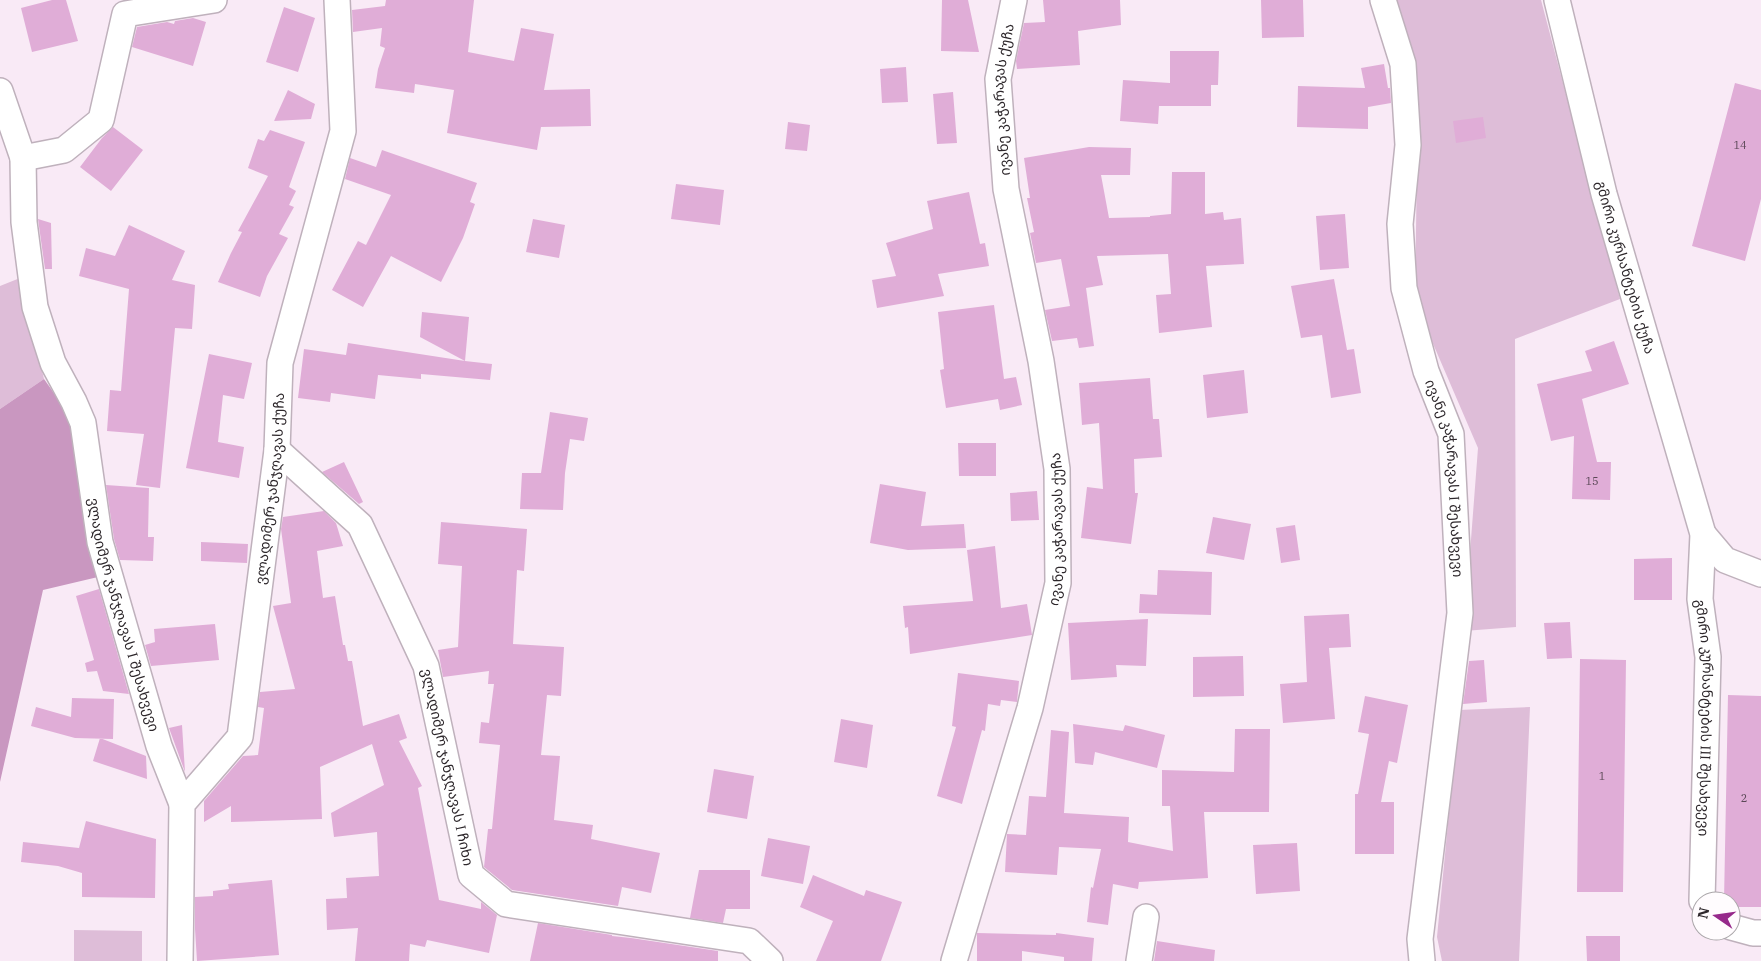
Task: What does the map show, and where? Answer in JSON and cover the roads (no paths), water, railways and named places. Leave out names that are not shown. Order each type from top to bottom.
[{"type":"street","points":[[0,91],[24,158],[64,150],[101,120],[125,14],[214,0]]},
{"type":"street","name":"ვლადიმერ ჯანჯღავას ქუჩა","points":[[182,804],[240,737],[278,450],[280,363],[343,131],[337,0]]},
{"type":"street","name":"ივანე კაჭარავას ქუჩა","points":[[954,961],[1030,708],[1058,583],[1057,469],[1041,361],[1006,189],[998,79],[1014,0]]},
{"type":"street","name":"ივანე კაჭარავას I შესახვევი","points":[[1383,0],[1403,64],[1408,145],[1400,224],[1404,288],[1426,371],[1452,434],[1460,613],[1420,939],[1422,961]]},
{"type":"street","name":"გმირი კურსანტების ქუჩა","points":[[1557,0],[1604,194],[1703,534]]},
{"type":"street","name":"ვლადიმერ ჯანჯღავას I შესახვევი","points":[[24,158],[24,222],[35,307],[53,363],[83,423],[100,542],[159,746],[182,804]]},
{"type":"street","name":"ვლადიმერ ჯანჯღავას I ჩიხი","points":[[278,450],[360,525],[426,666],[470,875],[506,904],[749,941],[770,961]]},
{"type":"street","points":[[1703,534],[1725,560],[1761,574]]},
{"type":"street","name":"გმირი კურსანტების III შესახვევი","points":[[1702,891],[1708,657],[1700,599],[1703,534]]},
{"type":"street","points":[[180,961],[182,804]]},
{"type":"street","points":[[1139,961],[1146,917]]},
{"type":"street","points":[[1741,930],[1761,933]]}]
